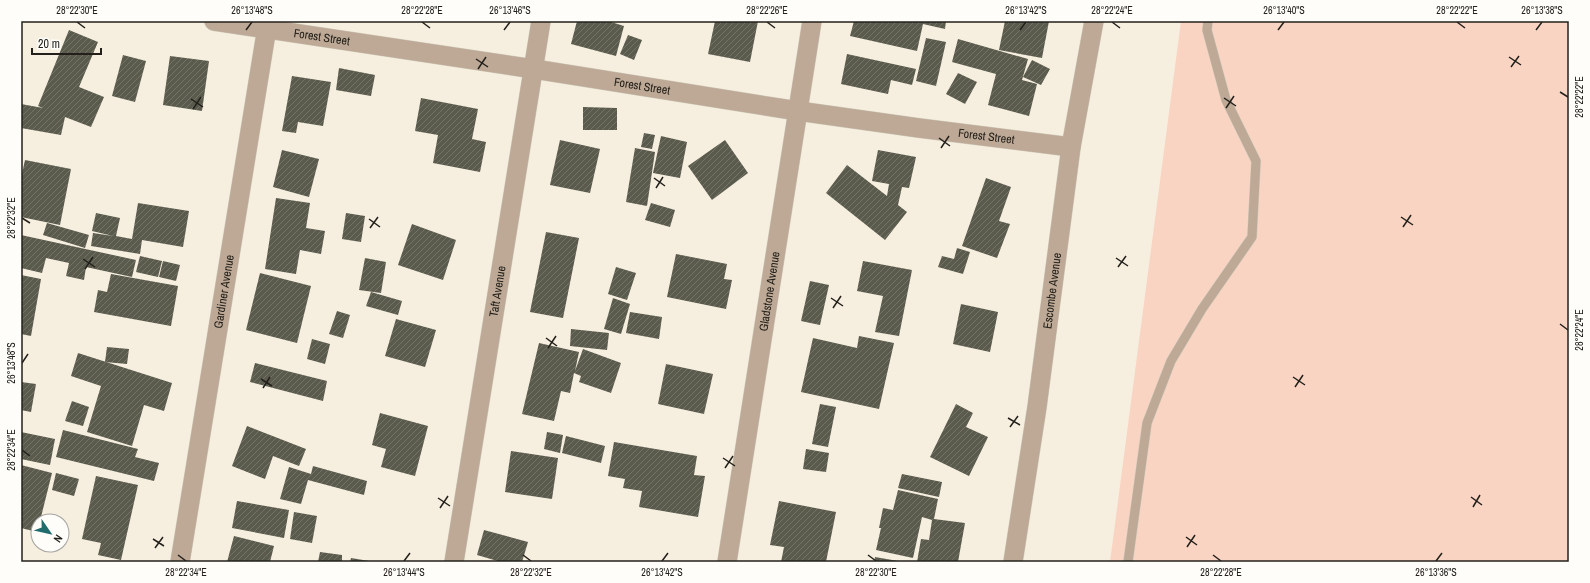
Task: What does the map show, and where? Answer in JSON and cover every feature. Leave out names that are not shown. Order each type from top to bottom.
[{"type":"street","name":"Forest Street","points":[[214,21],[267,25],[798,111],[1071,147]]},
{"type":"street","name":"Taft Avenue","points":[[454,562],[541,21]]},
{"type":"street","name":"Gladstone Avenue","points":[[727,562],[812,21]]},
{"type":"street","name":"Escombe Avenue","points":[[1013,562],[1037,407],[1071,147],[1094,21]]},
{"type":"street","name":"Gardiner Avenue","points":[[180,562],[267,25]]},
{"type":"lane","points":[[1128,562],[1147,423],[1171,361],[1202,309],[1252,237],[1256,161],[1226,100],[1207,30],[1208,21]]},
{"type":"shaded area","points":[[1181,21],[1569,21],[1569,562],[1110,562]]},
{"type":"building","points":[[577,21],[611,21],[624,26],[616,56],[571,44]]},
{"type":"building","points":[[715,21],[758,21],[750,62],[708,54]]},
{"type":"building","points":[[854,21],[946,21],[945,29],[923,24],[917,51],[850,36]]},
{"type":"building","points":[[1005,21],[1049,21],[1042,58],[999,50]]},
{"type":"building","points":[[69,30],[98,42],[79,87],[104,97],[91,127],[65,117],[61,135],[21,128],[21,104],[43,108],[38,106]]},
{"type":"building","points":[[628,35],[642,40],[634,60],[620,54]]},
{"type":"building","points":[[926,38],[946,42],[936,86],[916,81]]},
{"type":"building","points":[[958,39],[1028,59],[1022,80],[1037,84],[1029,116],[988,105],[996,74],[952,62]]},
{"type":"building","points":[[847,54],[916,69],[912,85],[891,80],[888,94],[841,84]]},
{"type":"building","points":[[123,55],[146,61],[135,102],[112,96]]},
{"type":"building","points":[[170,56],[209,61],[202,111],[163,105]]},
{"type":"building","points":[[1032,60],[1050,69],[1041,85],[1023,77]]},
{"type":"building","points":[[339,68],[375,75],[371,96],[336,90]]},
{"type":"building","points":[[958,73],[977,82],[965,104],[946,94]]},
{"type":"building","points":[[292,76],[331,82],[323,126],[298,122],[296,133],[282,131]]},
{"type":"building","points":[[421,98],[478,109],[472,139],[486,142],[480,172],[433,163],[438,135],[415,131]]},
{"type":"building","points":[[583,107],[617,108],[617,130],[583,130]]},
{"type":"building","points":[[644,133],[655,135],[652,149],[641,147]]},
{"type":"building","points":[[661,136],[687,142],[680,178],[653,173]]},
{"type":"building","points":[[560,140],[600,149],[590,193],[550,185]]},
{"type":"building","points":[[725,140],[748,173],[712,200],[688,166]]},
{"type":"building","points":[[635,148],[655,152],[647,206],[626,202]]},
{"type":"building","points":[[282,150],[319,159],[309,197],[273,187]]},
{"type":"building","points":[[878,150],[916,157],[909,188],[902,187],[898,205],[907,212],[885,240],[826,193],[847,165],[887,196],[889,184],[872,181]]},
{"type":"building","points":[[25,160],[71,169],[60,225],[21,217],[21,178]]},
{"type":"building","points":[[986,178],[1011,187],[999,221],[1010,224],[997,258],[962,246]]},
{"type":"building","points":[[276,198],[310,203],[306,228],[325,231],[321,254],[300,250],[296,274],[265,269]]},
{"type":"building","points":[[138,203],[189,211],[183,247],[142,240],[140,254],[91,246],[93,233],[113,236],[92,231],[96,213],[120,218],[116,236],[132,239]]},
{"type":"building","points":[[651,203],[675,210],[670,227],[645,220]]},
{"type":"building","points":[[346,213],[365,216],[361,242],[342,239]]},
{"type":"building","points":[[47,223],[89,235],[85,248],[43,235]]},
{"type":"building","points":[[412,224],[456,240],[443,280],[398,265]]},
{"type":"building","points":[[546,232],[579,238],[563,318],[530,312]]},
{"type":"building","points":[[21,235],[136,260],[132,277],[86,267],[84,280],[66,276],[69,263],[46,258],[42,273],[21,268]]},
{"type":"building","points":[[957,248],[970,252],[963,274],[938,267],[942,256],[954,259]]},
{"type":"building","points":[[676,254],[727,264],[724,279],[732,280],[726,309],[667,297]]},
{"type":"building","points":[[140,256],[162,261],[158,277],[136,272]]},
{"type":"building","points":[[365,258],[386,262],[381,293],[359,290]]},
{"type":"building","points":[[163,261],[180,265],[176,281],[159,277]]},
{"type":"building","points":[[863,261],[912,270],[899,336],[875,332],[883,296],[857,291]]},
{"type":"building","points":[[616,267],[636,273],[627,300],[608,294]]},
{"type":"building","points":[[260,273],[311,286],[297,343],[246,330]]},
{"type":"building","points":[[111,274],[178,286],[171,326],[94,312],[98,290],[107,292]]},
{"type":"building","points":[[21,275],[41,279],[31,336],[21,334]]},
{"type":"building","points":[[810,281],[829,285],[820,325],[801,321]]},
{"type":"building","points":[[371,292],[402,301],[398,315],[366,306]]},
{"type":"building","points":[[613,298],[630,304],[621,334],[604,329]]},
{"type":"building","points":[[961,304],[998,312],[990,352],[953,344]]},
{"type":"building","points":[[337,311],[350,315],[343,338],[329,334]]},
{"type":"building","points":[[630,312],[662,317],[659,339],[626,333]]},
{"type":"building","points":[[396,319],[436,330],[425,367],[385,356]]},
{"type":"building","points":[[571,329],[609,333],[607,350],[570,346]]},
{"type":"building","points":[[859,336],[894,343],[879,409],[801,392],[813,338],[857,348]]},
{"type":"building","points":[[312,339],[330,344],[325,364],[307,359]]},
{"type":"building","points":[[539,343],[579,352],[575,371],[583,349],[621,363],[611,393],[579,382],[581,376],[574,373],[570,393],[561,391],[554,421],[522,414]]},
{"type":"building","points":[[107,347],[129,349],[127,364],[105,362]]},
{"type":"building","points":[[78,353],[172,383],[164,411],[144,405],[132,446],[87,432],[101,386],[71,376]]},
{"type":"building","points":[[255,363],[327,381],[323,401],[250,382]]},
{"type":"building","points":[[666,364],[713,374],[704,414],[658,404]]},
{"type":"building","points":[[21,382],[36,384],[31,412],[21,410]]},
{"type":"building","points":[[72,401],[89,407],[83,426],[65,421]]},
{"type":"building","points":[[820,404],[836,407],[828,447],[812,444]]},
{"type":"building","points":[[956,404],[973,413],[966,427],[988,437],[969,476],[930,457]]},
{"type":"building","points":[[380,413],[428,426],[415,476],[381,467],[386,449],[372,445]]},
{"type":"building","points":[[247,426],[306,449],[299,466],[273,456],[265,479],[232,466]]},
{"type":"building","points":[[63,430],[138,449],[135,457],[159,463],[154,481],[56,457]]},
{"type":"building","points":[[21,432],[55,439],[50,465],[21,459]]},
{"type":"building","points":[[547,432],[563,435],[560,453],[544,449]]},
{"type":"building","points":[[566,436],[605,446],[601,463],[562,453]]},
{"type":"building","points":[[614,442],[697,456],[694,475],[705,476],[698,517],[639,507],[642,491],[623,488],[625,479],[608,476]]},
{"type":"building","points":[[806,449],[829,453],[826,472],[803,469]]},
{"type":"building","points":[[511,451],[558,458],[552,499],[505,492]]},
{"type":"building","points":[[21,465],[52,473],[42,513],[30,513],[30,530],[21,528]]},
{"type":"building","points":[[313,466],[367,481],[364,495],[308,480],[301,504],[280,499],[289,467],[311,474]]},
{"type":"building","points":[[56,473],[79,479],[74,496],[52,490]]},
{"type":"building","points":[[902,474],[942,482],[939,497],[898,488]]},
{"type":"building","points":[[96,476],[138,485],[121,560],[98,555],[101,543],[82,539]]},
{"type":"building","points":[[898,490],[938,499],[934,519],[965,523],[958,562],[917,562],[921,539],[929,540],[932,520],[922,517],[913,558],[876,550],[881,528],[879,528],[883,508],[893,510]]},
{"type":"building","points":[[237,501],[289,510],[284,538],[232,528]]},
{"type":"building","points":[[779,501],[836,512],[826,562],[781,562],[784,547],[770,545]]},
{"type":"building","points":[[294,512],[317,516],[312,543],[290,539]]},
{"type":"building","points":[[484,530],[528,542],[522,562],[501,562],[477,555]]},
{"type":"building","points":[[234,536],[274,546],[270,562],[227,562]]},
{"type":"building","points":[[320,552],[342,555],[342,562],[318,562]]},
{"type":"building","points":[[875,557],[898,561],[898,562],[874,562]]},
{"type":"building","points":[[351,558],[369,561],[369,562],[350,562]]}]
